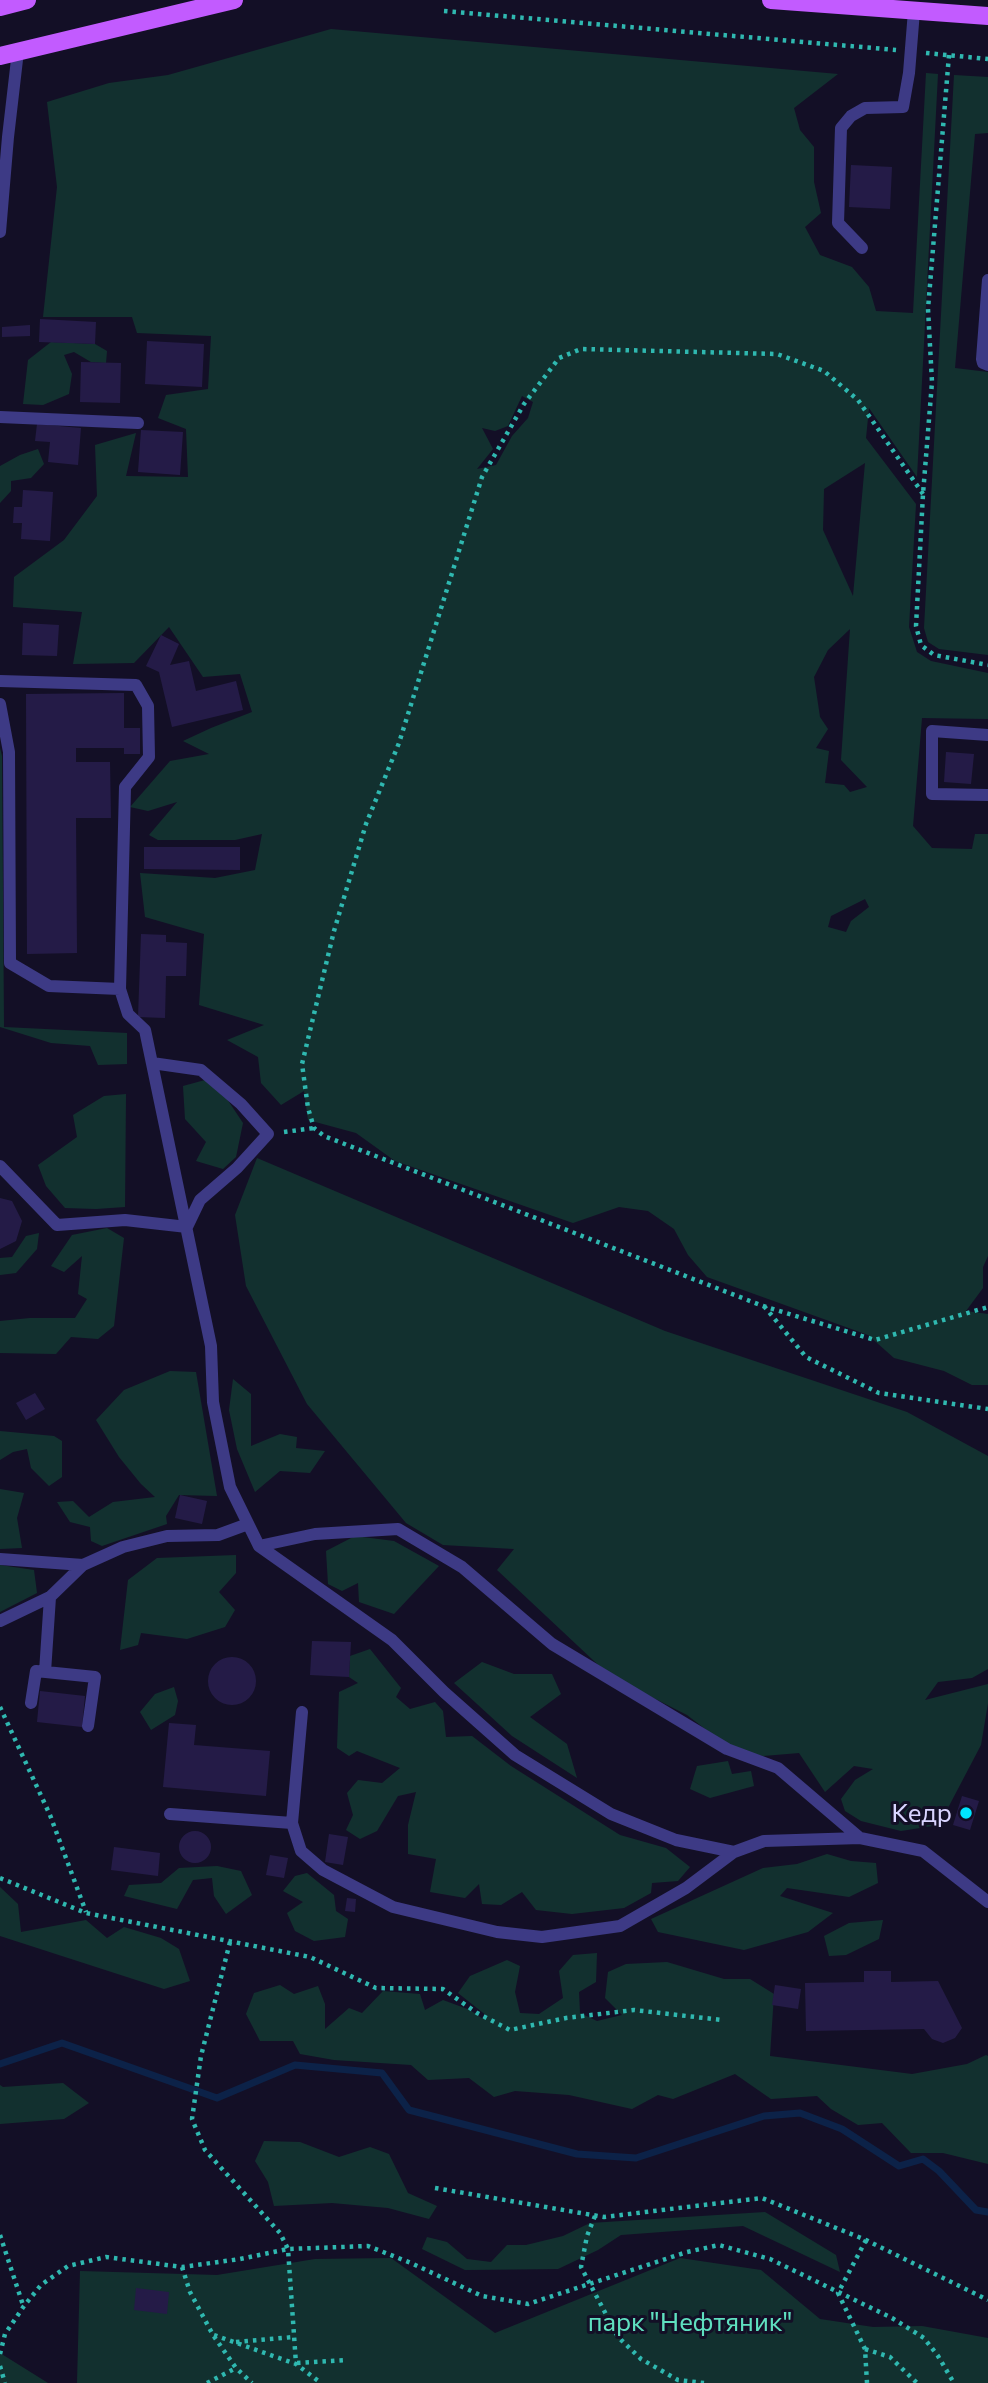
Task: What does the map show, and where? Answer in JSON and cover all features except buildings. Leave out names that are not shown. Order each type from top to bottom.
[{"type":"main road","points":[[0,6],[27,0]]},
{"type":"main road","points":[[0,56],[234,0]]},
{"type":"main road","points":[[771,0],[988,16]]},
{"type":"lane","points":[[862,248],[838,223],[841,128],[851,116],[865,108],[903,107],[914,10]]},
{"type":"lane","points":[[0,232],[18,51]]},
{"type":"lane","points":[[988,280],[982,359],[983,363],[988,365]]},
{"type":"lane","points":[[0,418],[138,424]]},
{"type":"lane","points":[[0,681],[136,685],[148,706],[149,757],[125,788],[120,989],[128,1014],[145,1030],[211,1346],[214,1402],[230,1487],[259,1546],[393,1640],[444,1692],[516,1755],[611,1814],[676,1840],[734,1852]]},
{"type":"lane","points":[[0,704],[9,752],[10,964],[49,986],[120,989]]},
{"type":"lane","points":[[988,735],[932,731],[932,794],[988,795]]},
{"type":"lane","points":[[152,1063],[201,1070],[268,1133],[237,1168],[200,1200],[187,1227]]},
{"type":"lane","points":[[0,1166],[57,1225],[125,1220],[187,1227]]},
{"type":"lane","points":[[0,1621],[50,1597],[83,1565],[123,1547],[167,1536],[218,1535],[248,1524]]},
{"type":"lane","points":[[259,1546],[315,1534],[398,1529],[462,1567],[552,1644],[727,1749],[778,1768],[860,1838]]},
{"type":"lane","points":[[0,1559],[83,1565]]},
{"type":"lane","points":[[45,1672],[50,1597]]},
{"type":"lane","points":[[31,1703],[36,1671],[95,1677],[88,1726]]},
{"type":"lane","points":[[302,1712],[292,1823],[302,1851],[323,1870],[393,1907],[497,1932],[542,1937],[620,1926],[686,1888],[734,1852],[764,1841],[860,1838],[923,1851],[988,1902]]},
{"type":"lane","points":[[170,1814],[292,1823]]},
{"type":"path","points":[[444,11],[988,59]]},
{"type":"path","points":[[949,55],[928,309],[932,382],[915,612],[921,645],[934,655],[988,665]]},
{"type":"path","points":[[922,494],[858,400],[824,371],[777,354],[581,349],[559,358],[524,404],[482,477],[399,743],[366,824],[334,931],[302,1064],[308,1108],[314,1128],[324,1136],[763,1306],[875,1340],[988,1307]]},
{"type":"path","points":[[268,1133],[314,1128]]},
{"type":"path","points":[[763,1306],[806,1357],[878,1393],[988,1409]]},
{"type":"path","points":[[0,1706],[50,1815],[86,1913]]},
{"type":"path","points":[[0,1878],[86,1913],[310,1958],[376,1988],[443,1989],[477,2013],[510,2029],[566,2018],[634,2010],[722,2020]]},
{"type":"path","points":[[230,1942],[201,2056],[192,2119],[205,2150],[280,2233],[288,2249],[296,2364]]},
{"type":"path","points":[[435,2188],[604,2217],[762,2198],[866,2240],[988,2300]]},
{"type":"path","points":[[595,2216],[587,2236],[581,2267],[618,2337],[641,2359],[678,2380],[704,2383]]},
{"type":"path","points":[[0,2235],[24,2306]]},
{"type":"path","points":[[838,2293],[866,2240]]},
{"type":"path","points":[[0,2354],[5,2334],[41,2285],[68,2266],[106,2256],[182,2267],[288,2249],[368,2245],[482,2297],[528,2304],[687,2252],[719,2245],[770,2259],[892,2318],[924,2338],[939,2356],[954,2383]]},
{"type":"path","points":[[182,2267],[190,2292],[214,2335],[236,2368],[252,2383]]},
{"type":"path","points":[[838,2293],[865,2349],[867,2383]]},
{"type":"path","points":[[214,2335],[296,2364],[321,2383]]},
{"type":"path","points":[[233,2342],[294,2337]]},
{"type":"path","points":[[865,2349],[890,2357],[917,2383]]},
{"type":"path","points":[[296,2364],[346,2360]]},
{"type":"path","points":[[0,2366],[5,2383]]},
{"type":"path","points":[[207,2383],[236,2368]]},
{"type":"green space","points":[[331,29],[838,74],[794,108],[800,130],[814,147],[814,182],[821,213],[805,227],[820,255],[852,267],[869,287],[876,311],[913,313],[926,73],[938,74],[917,477],[869,408],[866,438],[916,504],[909,627],[917,652],[931,661],[988,673],[988,719],[922,718],[913,826],[932,848],[972,849],[975,834],[988,834],[988,1256],[983,1267],[983,1288],[966,1311],[988,1314],[988,1385],[972,1385],[944,1371],[894,1358],[868,1335],[707,1277],[688,1255],[674,1229],[648,1211],[619,1207],[573,1223],[395,1161],[356,1133],[308,1120],[304,1091],[281,1105],[261,1083],[258,1057],[227,1040],[264,1025],[199,1005],[204,934],[145,917],[140,873],[215,878],[255,870],[262,834],[235,840],[158,840],[149,835],[177,802],[148,811],[130,807],[170,761],[209,754],[183,741],[252,712],[240,674],[203,677],[169,627],[134,663],[73,664],[82,612],[13,607],[14,577],[64,540],[97,496],[95,445],[136,433],[126,476],[188,477],[186,429],[158,418],[166,395],[208,389],[211,336],[137,333],[132,317],[43,317],[57,187],[47,102],[109,83],[168,75]],"holes":[[[522,396],[533,402],[528,418],[512,436],[496,465],[477,469],[493,449],[482,428],[495,431],[508,426]],[[865,463],[853,596],[823,530],[824,489]],[[850,629],[841,760],[867,787],[850,792],[844,785],[825,783],[829,751],[816,748],[828,729],[820,717],[814,677],[828,650]],[[865,899],[869,907],[851,921],[846,932],[828,927],[831,916]]]},
{"type":"green space","points":[[954,75],[988,77],[988,133],[975,134],[955,368],[988,372],[988,655],[939,649],[928,642],[924,628]]},
{"type":"green space","points":[[51,342],[95,344],[107,351],[106,363],[91,362],[74,352],[64,355],[72,374],[69,394],[43,405],[23,404],[28,360]]},
{"type":"green space","points":[[38,449],[44,464],[31,478],[11,481],[11,491],[0,503],[0,466]]},
{"type":"green space","points":[[0,748],[4,1027],[127,1033],[127,1064],[98,1065],[90,1046],[51,1043],[0,1027]]},
{"type":"green space","points":[[205,1080],[227,1099],[243,1123],[236,1157],[223,1169],[196,1161],[206,1142],[185,1119],[183,1086]]},
{"type":"green space","points":[[126,1094],[125,1207],[65,1208],[46,1186],[38,1165],[77,1137],[73,1115],[104,1096]]},
{"type":"green space","points":[[257,1158],[665,1331],[907,1412],[988,1456],[988,1669],[972,1678],[938,1682],[925,1700],[988,1684],[988,1703],[981,1745],[939,1825],[901,1831],[861,1821],[845,1811],[841,1799],[855,1780],[873,1769],[854,1766],[825,1792],[799,1753],[763,1756],[731,1749],[687,1715],[610,1676],[497,1570],[514,1549],[443,1545],[406,1523],[307,1404],[246,1286],[235,1215]]},
{"type":"green space","points":[[107,1228],[124,1238],[114,1326],[98,1339],[71,1337],[56,1354],[0,1353],[0,1321],[75,1318],[87,1299],[78,1294],[82,1256],[64,1272],[51,1266],[72,1235]]},
{"type":"green space","points":[[39,1233],[37,1249],[16,1273],[0,1275],[0,1258],[12,1257],[26,1236]]},
{"type":"green space","points":[[170,1371],[196,1372],[217,1496],[179,1495],[166,1516],[167,1524],[102,1546],[91,1541],[90,1527],[70,1522],[57,1502],[73,1501],[89,1517],[113,1502],[155,1497],[119,1457],[96,1420],[124,1390]]},
{"type":"green space","points":[[233,1379],[251,1394],[251,1446],[280,1434],[297,1437],[296,1448],[325,1451],[310,1473],[280,1471],[255,1492],[237,1449],[229,1410]]},
{"type":"green space","points":[[0,1431],[54,1436],[62,1441],[62,1477],[49,1486],[31,1468],[27,1449],[13,1452],[0,1460]]},
{"type":"green space","points":[[0,1489],[24,1493],[17,1518],[22,1548],[0,1549]]},
{"type":"green space","points":[[355,1536],[394,1541],[439,1566],[394,1614],[359,1602],[358,1583],[342,1591],[328,1584],[326,1551]]},
{"type":"green space","points":[[236,1555],[236,1573],[219,1592],[235,1610],[225,1627],[187,1639],[141,1633],[138,1645],[120,1650],[128,1580],[157,1558]]},
{"type":"green space","points":[[0,1565],[34,1570],[37,1593],[0,1612]]},
{"type":"green space","points":[[370,1649],[401,1688],[396,1697],[410,1709],[435,1702],[443,1711],[446,1737],[472,1736],[511,1766],[620,1835],[666,1848],[690,1867],[678,1881],[652,1883],[651,1893],[624,1908],[572,1914],[536,1910],[522,1892],[501,1905],[482,1904],[479,1884],[465,1898],[430,1892],[436,1859],[408,1854],[408,1825],[416,1792],[398,1796],[377,1831],[360,1839],[346,1830],[353,1815],[347,1793],[358,1780],[382,1783],[400,1768],[357,1751],[349,1756],[337,1748],[339,1692],[358,1683],[349,1677],[350,1656]]},
{"type":"green space","points":[[482,1662],[514,1674],[552,1674],[561,1694],[530,1717],[567,1744],[577,1778],[512,1736],[454,1683]]},
{"type":"green space","points":[[174,1687],[178,1701],[175,1715],[151,1730],[140,1712],[155,1694]]},
{"type":"green space","points":[[728,1761],[732,1774],[751,1771],[754,1786],[710,1798],[690,1789],[697,1766]]},
{"type":"green space","points":[[827,1854],[851,1861],[876,1863],[878,1883],[849,1897],[787,1888],[780,1896],[833,1913],[808,1932],[744,1950],[658,1932],[651,1919],[763,1868],[797,1864]]},
{"type":"green space","points":[[217,1866],[241,1871],[252,1895],[226,1914],[214,1896],[212,1878],[193,1880],[177,1909],[124,1896],[129,1885],[161,1883],[179,1868]]},
{"type":"green space","points":[[307,1873],[334,1895],[336,1911],[348,1919],[345,1937],[314,1941],[295,1931],[287,1913],[303,1902],[283,1891],[295,1876]]},
{"type":"green space","points":[[0,1887],[18,1904],[21,1932],[86,1920],[107,1938],[124,1927],[161,1938],[179,1949],[190,1981],[164,1989],[0,1936]]},
{"type":"green space","points":[[883,1920],[879,1939],[846,1955],[829,1956],[824,1936],[849,1923]]},
{"type":"green space","points":[[597,1953],[596,1982],[579,1992],[580,2013],[597,2021],[622,2015],[605,1998],[608,1972],[626,1964],[667,1962],[724,1979],[750,1979],[774,1994],[770,2056],[912,2074],[967,2064],[988,2056],[988,2164],[943,2153],[911,2153],[882,2123],[858,2125],[831,2109],[817,2096],[771,2099],[735,2074],[673,2099],[658,2095],[632,2109],[569,2095],[515,2091],[494,2097],[469,2078],[428,2080],[411,2065],[334,2060],[300,2054],[293,2041],[260,2041],[246,2014],[254,1993],[280,1985],[294,1994],[318,1986],[325,2004],[325,2029],[349,2008],[362,2013],[383,1991],[420,1994],[425,2010],[443,2000],[470,2010],[483,2019],[487,2016],[458,1993],[470,1976],[507,1960],[520,1966],[515,1992],[520,2013],[539,2014],[563,1998],[559,1971],[573,1955]]},
{"type":"green space","points":[[63,2083],[89,2103],[64,2119],[0,2124],[0,2085]]},
{"type":"green space","points":[[264,2141],[300,2142],[339,2157],[370,2147],[389,2154],[408,2193],[437,2206],[429,2219],[388,2208],[332,2203],[274,2206],[268,2182],[255,2161]]},
{"type":"green space","points":[[765,2212],[836,2255],[840,2272],[743,2226],[621,2235],[598,2250],[558,2269],[465,2270],[422,2249],[427,2237],[447,2242],[467,2259],[491,2262],[507,2245],[526,2245],[563,2236],[590,2223]]},
{"type":"green space","name":"парк \"Нефтяник\"","points":[[391,2258],[495,2333],[680,2258],[761,2270],[820,2319],[873,2327],[922,2326],[988,2338],[988,2383],[77,2383],[80,2271],[217,2275],[315,2259]]},
{"type":"green space","points":[[0,2353],[48,2383],[0,2383]]},
{"type":"waterway","points":[[0,2064],[62,2043],[217,2098],[295,2065],[382,2073],[409,2110],[577,2154],[636,2158],[764,2116],[800,2113],[842,2129],[899,2166],[923,2159],[939,2171],[976,2210],[988,2212]]},
{"type":"place","name":"Кедр","points":[[966,1813]]}]
